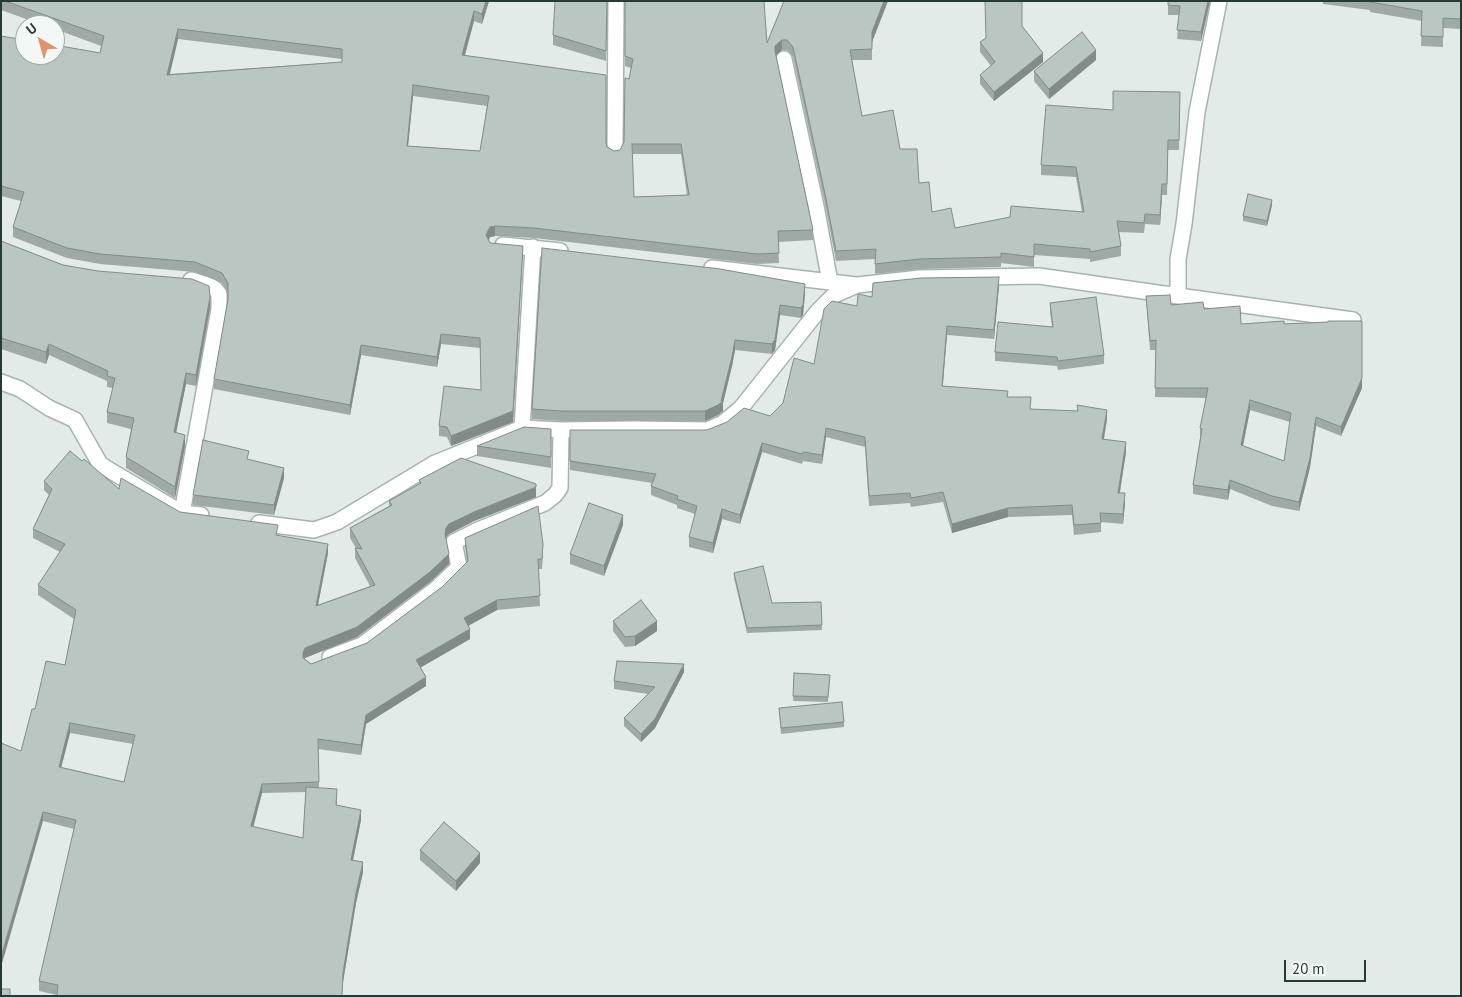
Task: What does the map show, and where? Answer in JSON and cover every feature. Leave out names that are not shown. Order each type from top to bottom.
[{"type":"street","points":[[615,152],[616,1]]},
{"type":"street","points":[[1178,296],[1178,258],[1198,112],[1219,1]]},
{"type":"street","points":[[784,59],[814,197],[830,282]]},
{"type":"street","points":[[495,245],[572,252]]},
{"type":"street","points":[[522,428],[533,247]]},
{"type":"street","points":[[701,267],[857,285],[920,278],[1039,276],[1353,320]]},
{"type":"street","points":[[175,279],[194,281],[210,286],[219,294],[218,309],[182,513]]},
{"type":"street","points":[[245,522],[314,530],[337,522],[435,463],[522,428],[561,430],[706,430],[723,423],[741,408],[818,310],[834,295],[857,285]]},
{"type":"street","points":[[1,382],[20,389],[49,408],[75,420],[100,464],[182,513],[218,518]]},
{"type":"street","points":[[320,661],[362,645],[436,589],[459,567],[454,542],[478,530],[546,503],[555,495],[560,488],[561,430]]},
{"type":"building","points":[[5,1],[486,1],[482,14],[474,11],[462,55],[606,75],[606,142],[607,147],[614,151],[620,150],[624,142],[625,78],[629,79],[633,59],[625,56],[625,1],[764,1],[767,43],[784,1],[884,1],[872,32],[872,49],[850,50],[862,116],[893,110],[900,149],[917,149],[919,183],[929,182],[932,212],[951,208],[955,228],[1010,217],[1011,206],[1084,212],[1076,167],[1041,165],[1046,105],[1113,110],[1113,91],[1180,92],[1179,140],[1168,140],[1167,184],[1162,184],[1160,215],[1145,214],[1144,223],[1117,221],[1121,246],[1090,252],[1090,249],[1034,244],[1034,257],[1001,253],[1001,257],[920,259],[875,264],[876,249],[836,251],[793,47],[787,40],[782,40],[775,46],[775,51],[813,230],[778,231],[779,253],[757,254],[534,228],[490,227],[486,235],[490,243],[523,246],[513,411],[451,436],[447,427],[439,426],[444,386],[481,390],[480,338],[441,334],[437,357],[361,345],[350,405],[214,379],[228,299],[228,283],[222,273],[195,262],[100,254],[67,248],[13,227],[24,192],[1,186],[1,36],[15,38],[15,65],[65,65],[65,47],[100,53],[104,36],[65,22],[65,15],[45,15]],"holes":[[[178,29],[342,49],[342,62],[167,75]],[[413,85],[489,96],[480,151],[407,146]],[[632,144],[681,144],[689,195],[634,197]]]},
{"type":"building","points":[[555,1],[607,1],[606,51],[553,35]]},
{"type":"building","points":[[985,1],[1022,1],[1022,26],[1043,53],[994,92],[980,75],[995,62],[980,42],[986,38]]},
{"type":"building","points":[[1168,1],[1208,1],[1201,32],[1177,30],[1180,6],[1168,5]]},
{"type":"building","points":[[1370,1],[1461,1],[1461,19],[1443,18],[1443,37],[1421,36],[1422,11]]},
{"type":"building","points":[[1082,32],[1096,50],[1049,89],[1034,71]]},
{"type":"building","points":[[1248,194],[1272,200],[1267,221],[1243,216]]},
{"type":"building","points":[[1,241],[63,265],[98,271],[192,279],[209,286],[210,297],[196,375],[186,373],[174,432],[185,435],[175,487],[126,457],[134,418],[107,412],[115,378],[107,376],[108,371],[49,344],[46,352],[1,338]]},
{"type":"building","points":[[542,248],[720,269],[805,284],[803,305],[801,308],[780,305],[775,340],[772,344],[735,340],[721,401],[723,401],[705,411],[561,411],[532,409]]},
{"type":"building","points":[[999,277],[994,330],[947,326],[942,386],[1008,391],[1007,397],[1031,397],[1030,409],[1078,411],[1077,405],[1107,410],[1102,439],[1126,442],[1118,493],[1125,493],[1123,514],[1100,513],[1101,523],[1074,525],[1072,505],[1008,508],[952,524],[943,492],[911,498],[910,493],[869,496],[865,437],[826,428],[822,455],[803,452],[802,454],[762,443],[740,515],[722,509],[713,543],[689,537],[697,506],[677,499],[678,496],[651,486],[656,474],[570,461],[570,430],[707,430],[727,422],[744,408],[770,416],[783,403],[794,358],[814,364],[824,309],[832,301],[857,306],[858,294],[872,297],[873,283],[921,278]]},
{"type":"building","points":[[1170,295],[1171,305],[1203,302],[1204,309],[1240,306],[1241,324],[1284,321],[1284,324],[1362,321],[1362,378],[1341,427],[1316,417],[1310,458],[1299,502],[1272,496],[1230,480],[1228,490],[1193,485],[1202,429],[1200,428],[1208,388],[1155,388],[1156,340],[1150,341],[1146,296]],"holes":[[[1250,400],[1291,413],[1284,461],[1241,445]]]},
{"type":"building","points":[[1096,297],[1104,355],[1058,361],[1057,357],[995,352],[998,322],[1053,327],[1050,303]]},
{"type":"building","points":[[524,427],[551,429],[551,457],[477,446]]},
{"type":"building","points":[[203,440],[249,451],[247,459],[284,468],[274,505],[193,495]]},
{"type":"building","points":[[70,451],[82,461],[84,459],[119,489],[121,478],[180,512],[278,525],[276,535],[328,544],[316,606],[375,585],[355,548],[362,549],[350,528],[392,505],[389,501],[421,483],[419,480],[461,458],[536,484],[536,487],[449,524],[445,534],[449,554],[430,572],[357,627],[305,648],[303,653],[303,658],[311,664],[367,643],[442,587],[468,561],[465,538],[538,506],[543,544],[542,559],[538,559],[540,596],[497,600],[464,618],[470,629],[416,660],[426,677],[366,715],[361,745],[318,739],[319,782],[262,784],[251,826],[303,838],[306,787],[337,789],[336,805],[361,810],[351,860],[363,862],[343,973],[342,996],[57,996],[58,985],[39,981],[76,820],[43,812],[1,957],[1,743],[21,751],[32,709],[35,709],[46,661],[65,665],[76,610],[38,585],[65,544],[33,529],[52,489],[44,481]],"holes":[[[70,723],[135,735],[124,782],[59,767]]]},
{"type":"building","points":[[589,503],[623,515],[604,566],[570,554]]},
{"type":"building","points":[[763,566],[772,603],[821,602],[822,625],[747,628],[734,573]]},
{"type":"building","points":[[641,600],[657,621],[635,636],[625,637],[613,621]]},
{"type":"building","points":[[617,661],[684,664],[655,719],[641,734],[624,718],[655,687],[614,681]]},
{"type":"building","points":[[794,673],[830,675],[828,697],[793,696]]},
{"type":"building","points":[[842,702],[844,722],[781,728],[779,708]]},
{"type":"building","points":[[444,822],[480,853],[456,881],[420,850]]},
{"type":"building","points":[[1,989],[10,989],[10,996],[1,996]]}]
